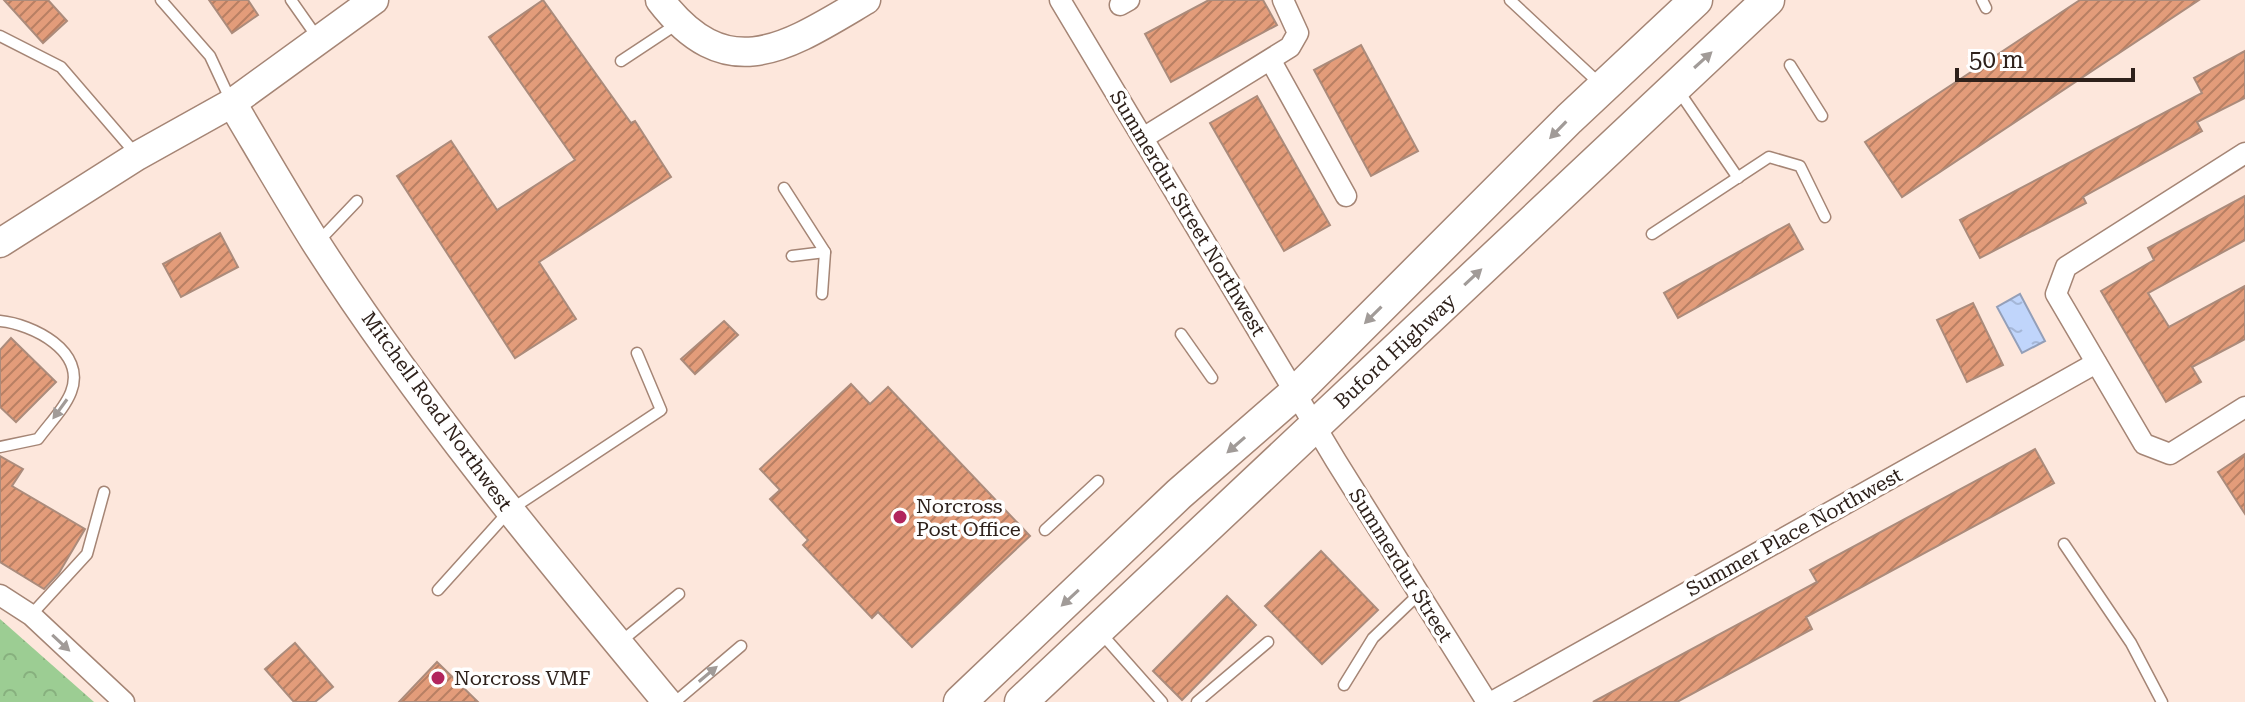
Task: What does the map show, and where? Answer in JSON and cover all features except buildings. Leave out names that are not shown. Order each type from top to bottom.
[{"type":"main road","name":"Buford Highway","points":[[960,702],[1179,494],[1295,393],[1603,87],[1696,0]]},
{"type":"main road","name":"Buford Highway","points":[[1021,702],[1768,0]]},
{"type":"street","points":[[0,243],[137,156],[232,103],[374,0]]},
{"type":"street","points":[[660,0],[679,23],[710,46],[744,54],[760,53],[799,39],[866,0]]},
{"type":"street","name":"Summerdur Street Northwest","points":[[1060,0],[1315,427]]},
{"type":"street","points":[[1143,138],[1290,47],[1298,33],[1283,0]]},
{"type":"street","points":[[1271,61],[1346,196]]},
{"type":"street","name":"Mitchell Road Northwest","points":[[232,103],[317,244],[411,380],[510,510],[667,702]]},
{"type":"street","points":[[2245,153],[2066,267],[2056,294],[2144,444],[2170,454],[2245,407]]},
{"type":"street","name":"Summer Place Northwest","points":[[1490,702],[2096,363]]},
{"type":"street","name":"Summerdur Street","points":[[1315,427],[1490,702]]},
{"type":"street","points":[[0,595],[31,615],[124,702]]},
{"type":"lane","points":[[161,0],[210,56],[232,103]]},
{"type":"lane","points":[[291,0],[320,40]]},
{"type":"lane","points":[[1510,0],[1603,87]]},
{"type":"lane","points":[[621,61],[679,23]]},
{"type":"lane","points":[[0,36],[61,67],[137,156]]},
{"type":"lane","points":[[1790,65],[1822,116]]},
{"type":"lane","points":[[1675,86],[1738,178]]},
{"type":"lane","points":[[1652,234],[1769,157],[1800,166],[1825,217]]},
{"type":"lane","points":[[784,188],[825,252],[822,294]]},
{"type":"lane","points":[[317,244],[357,201]]},
{"type":"lane","points":[[792,256],[825,252]]},
{"type":"lane","points":[[0,321],[44,333],[63,352],[74,375],[70,395],[38,439],[0,447]]},
{"type":"lane","points":[[1181,334],[1212,378]]},
{"type":"lane","points":[[438,590],[510,510],[661,410],[637,353]]},
{"type":"lane","points":[[1045,530],[1098,481]]},
{"type":"lane","points":[[31,615],[87,554],[104,492]]},
{"type":"lane","points":[[2064,544],[2131,643],[2162,702]]},
{"type":"lane","points":[[618,643],[679,594]]},
{"type":"lane","points":[[1344,685],[1373,638],[1419,594]]},
{"type":"lane","points":[[1098,630],[1162,702]]},
{"type":"lane","points":[[1197,702],[1268,642]]},
{"type":"lane","points":[[675,702],[741,646]]},
{"type":"green space","points":[[0,619],[94,702],[0,702]]},
{"type":"water","points":[[2020,294],[2045,341],[2022,353],[1997,307]]},
{"type":"place","name":"Norcross Post Office","points":[[900,517]]},
{"type":"place","name":"Norcross VMF","points":[[438,678]]}]
